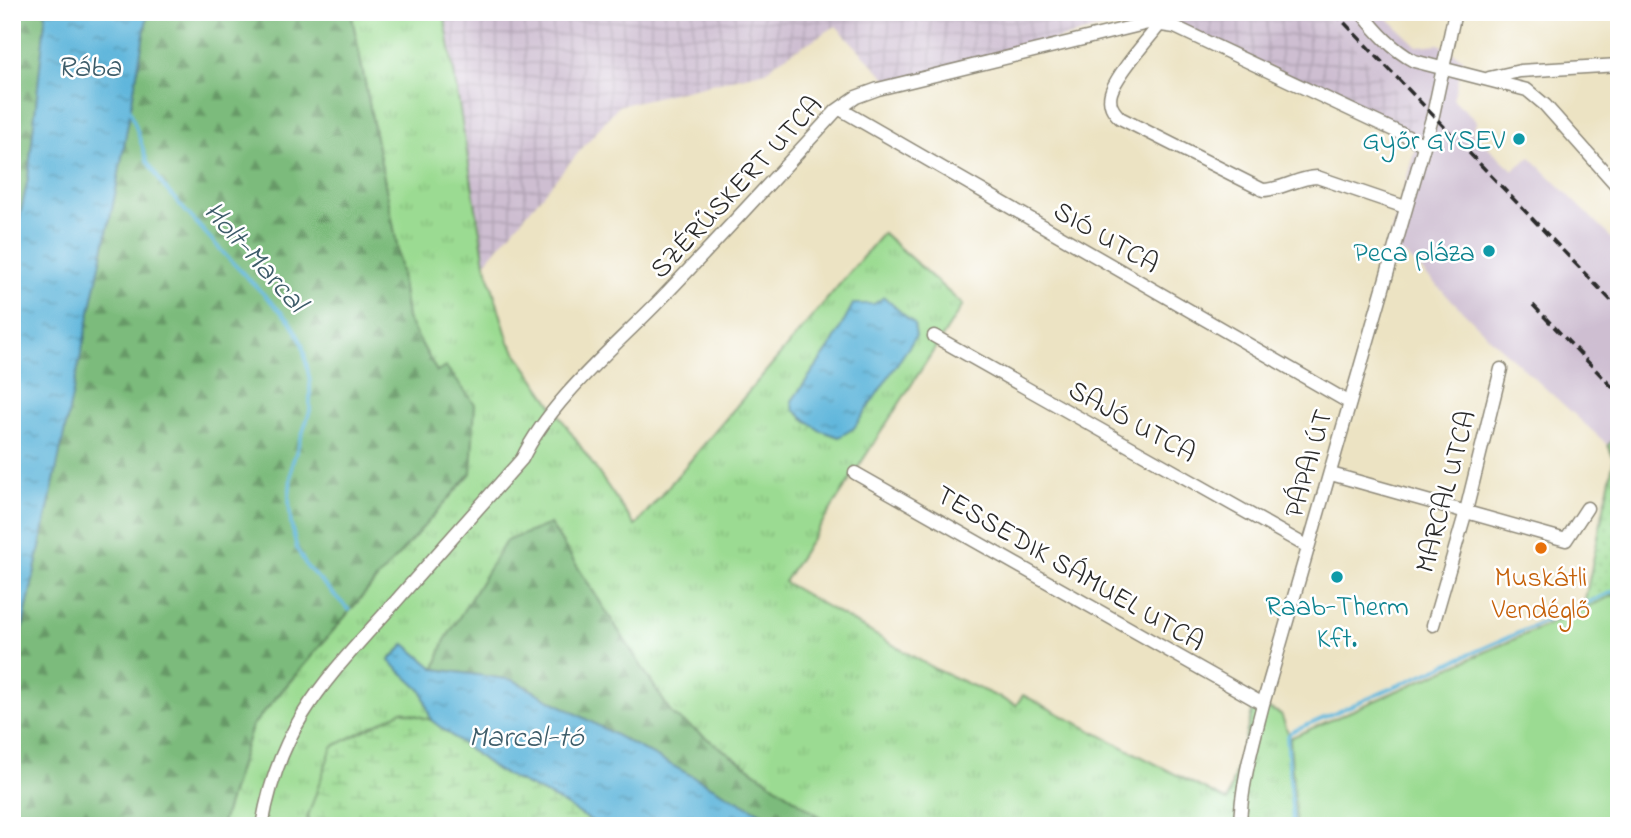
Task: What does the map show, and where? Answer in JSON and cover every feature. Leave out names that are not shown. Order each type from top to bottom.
[{"type":"street","points":[[1361,12],[1383,39],[1399,53],[1415,61],[1527,90],[1545,105],[1619,188]]},
{"type":"street","name":"PÁPAI ÚT","points":[[1240,826],[1240,807],[1248,764],[1263,704],[1433,115],[1455,12]]},
{"type":"street","name":"SZÉRŰSKERT UTCA","points":[[262,826],[271,783],[286,743],[314,696],[347,654],[522,459],[545,421],[567,396],[840,109],[856,97],[878,89],[1148,23],[1161,23]]},
{"type":"street","points":[[1405,207],[1317,177],[1308,177],[1274,190],[1263,190],[1120,118],[1111,109],[1110,95],[1115,83],[1161,23],[1175,27],[1423,144]]},
{"type":"street","points":[[1486,79],[1520,71],[1619,65]]},
{"type":"street","name":"SIÓ UTCA","points":[[840,109],[1350,403]]},
{"type":"street","name":"SAJÓ UTCA","points":[[934,336],[1308,547]]},
{"type":"street","name":"MARCAL UTCA","points":[[1433,625],[1501,369]]},
{"type":"street","name":"TESSEDIK SÁMUEL UTCA","points":[[855,473],[1263,704]]},
{"type":"street","points":[[1331,474],[1566,540],[1587,508]]},
{"type":"shaded area","points":[[444,12],[1319,12],[1420,114],[1420,131],[1418,137],[1157,14],[890,82],[836,26],[779,60],[766,71],[618,106],[485,263]]},
{"type":"shaded area","points":[[1319,12],[1381,12],[1417,46],[1439,44],[1464,59],[1453,99],[1477,121],[1472,132],[1513,170],[1530,157],[1619,248],[1619,435],[1608,445],[1493,341],[1411,260],[1388,244],[1420,131],[1412,124],[1419,114]]},
{"type":"green space","points":[[12,12],[46,12],[28,179],[12,253]]},
{"type":"green space","points":[[148,12],[351,12],[396,239],[407,318],[437,372],[446,367],[475,404],[471,473],[252,726],[221,826],[12,826],[12,678],[116,190]]},
{"type":"green space","points":[[351,12],[444,12],[485,263],[509,342],[635,526],[883,233],[963,305],[784,582],[935,669],[1016,705],[1023,695],[1227,801],[1255,702],[1281,714],[1290,738],[1296,826],[833,826],[672,714],[550,524],[444,642],[435,669],[405,644],[389,660],[422,691],[431,720],[402,711],[307,819],[311,826],[221,826],[252,726],[471,473],[437,372],[407,318],[396,239]],"holes":[[[832,344],[839,437],[804,419],[794,408],[792,401]]]},
{"type":"green space","points":[[1619,435],[1619,593],[1583,609],[1614,459],[1608,445]]},
{"type":"green space","points":[[550,524],[672,714],[833,826],[785,826],[513,680],[435,669],[444,642],[506,541]]},
{"type":"green space","points":[[1619,593],[1619,826],[1296,826],[1290,738]]},
{"type":"green space","points":[[402,711],[431,720],[498,771],[554,798],[600,826],[311,826],[307,819],[332,747]]},
{"type":"water","name":"Rába","points":[[46,12],[148,12],[116,190],[12,678],[12,253],[28,179]]},
{"type":"water","points":[[884,297],[914,324],[916,336],[854,428],[839,437],[819,430],[794,410],[792,401],[832,344],[853,304],[874,304]]},
{"type":"water","name":"Marcal-tó","points":[[405,644],[435,669],[513,680],[785,826],[600,826],[554,798],[498,771],[431,720],[422,691],[389,661]]},
{"type":"waterway","name":"Holt-Marcal","points":[[130,109],[147,161],[164,187],[290,321],[302,343],[310,381],[310,411],[292,464],[289,500],[291,524],[297,549],[307,567],[349,610]]},
{"type":"waterway","points":[[1293,826],[1287,737],[1291,732],[1619,589]]},
{"type":"railway","points":[[1334,12],[1619,309]]},
{"type":"railway","points":[[1533,305],[1619,394]]},
{"type":"place","name":"Győr GYSEV","points":[[1519,139]]},
{"type":"place","name":"Peca pláza","points":[[1489,251]]},
{"type":"place","name":"Muskátli Vendéglő","points":[[1541,548]]},
{"type":"place","name":"Raab-Therm Kft.","points":[[1337,577]]}]
